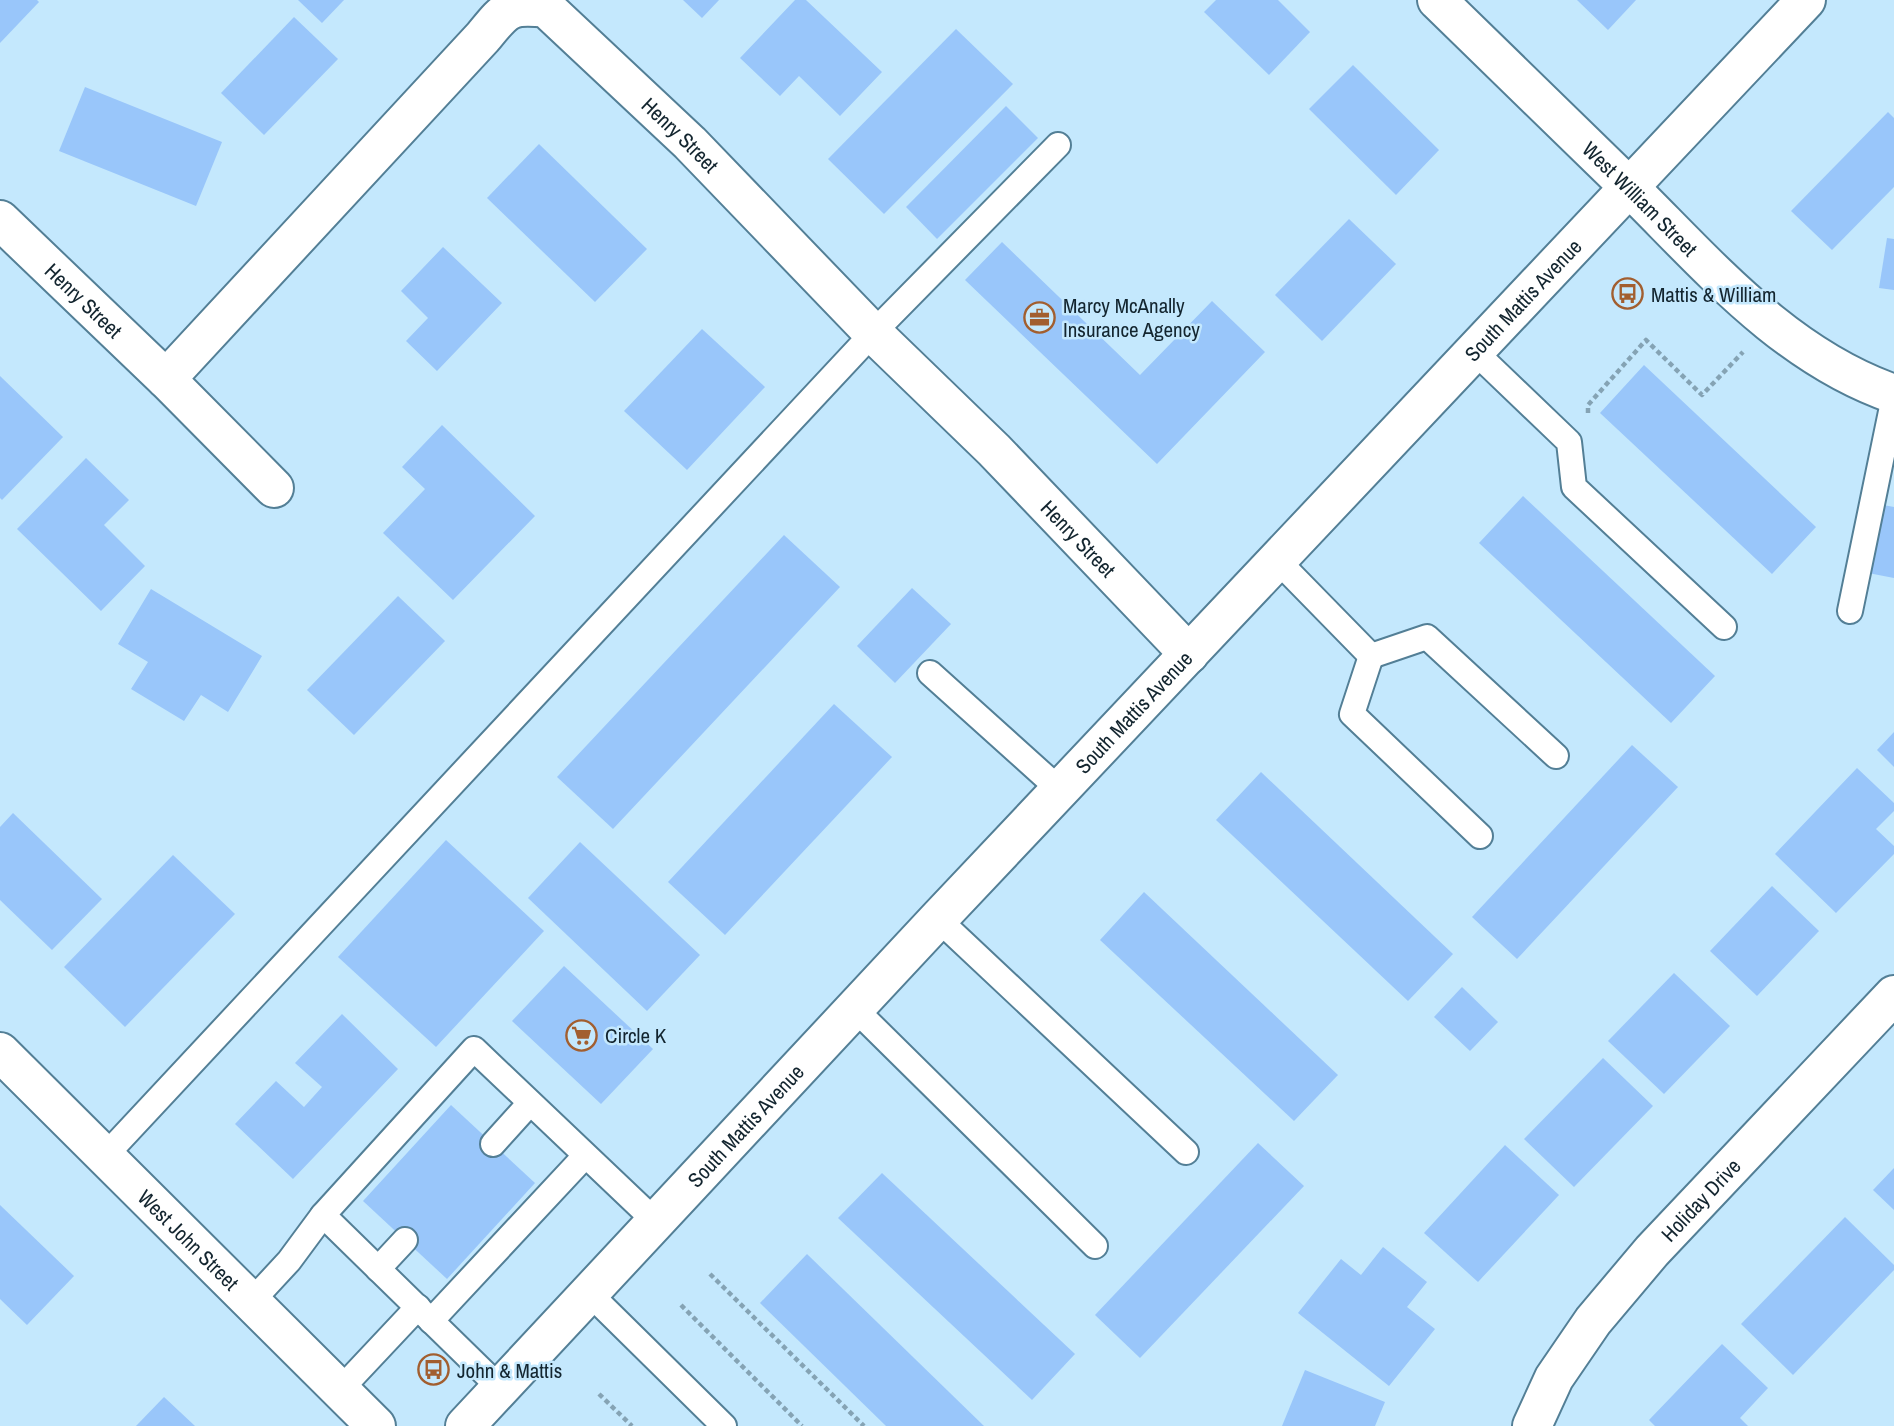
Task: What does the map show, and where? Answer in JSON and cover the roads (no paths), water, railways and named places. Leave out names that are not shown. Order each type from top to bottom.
[{"type":"street","name":"West William Street","points":[[1437,0],[1703,263],[1770,324],[1824,360],[1894,395]]},
{"type":"street","name":"South Mattis Avenue","points":[[465,1426],[938,919],[1806,0]]},
{"type":"street","name":"Henry Street","points":[[166,379],[483,37],[504,10],[527,6],[546,8],[690,143],[873,333],[994,450],[1189,654]]},
{"type":"street","name":"Henry Street","points":[[0,220],[166,379],[274,488]]},
{"type":"street","name":"Holiday Drive","points":[[1532,1426],[1554,1378],[1593,1321],[1652,1251],[1894,995]]},
{"type":"street","name":"West John Street","points":[[0,1052],[376,1426]]},
{"type":"lane","points":[[105,1156],[873,333],[1058,145]]},
{"type":"lane","points":[[1474,351],[1569,442],[1574,487],[1724,627]]},
{"type":"lane","points":[[1850,611],[1894,395]]},
{"type":"lane","points":[[1278,561],[1371,656]]},
{"type":"lane","points":[[1371,656],[1427,637],[1556,756]]},
{"type":"lane","points":[[1371,656],[1352,715],[1480,836]]},
{"type":"lane","points":[[930,673],[1060,790]]},
{"type":"lane","points":[[938,919],[1186,1152]]},
{"type":"lane","points":[[855,1009],[1096,1246]]},
{"type":"lane","points":[[251,1302],[289,1261],[323,1215],[474,1049],[655,1221]]},
{"type":"lane","points":[[493,1144],[530,1103]]},
{"type":"lane","points":[[340,1390],[424,1314],[585,1156]]},
{"type":"lane","points":[[323,1215],[500,1388]]},
{"type":"lane","points":[[377,1269],[405,1240]]},
{"type":"lane","points":[[588,1292],[724,1426]]},
{"type":"place","name":"Mattis & William","points":[[1628,294]]},
{"type":"place","name":"Marcy McAnally Insurance Agency","points":[[1040,317]]},
{"type":"place","name":"Circle K","points":[[582,1035]]},
{"type":"place","name":"John & Mattis","points":[[434,1370]]}]
